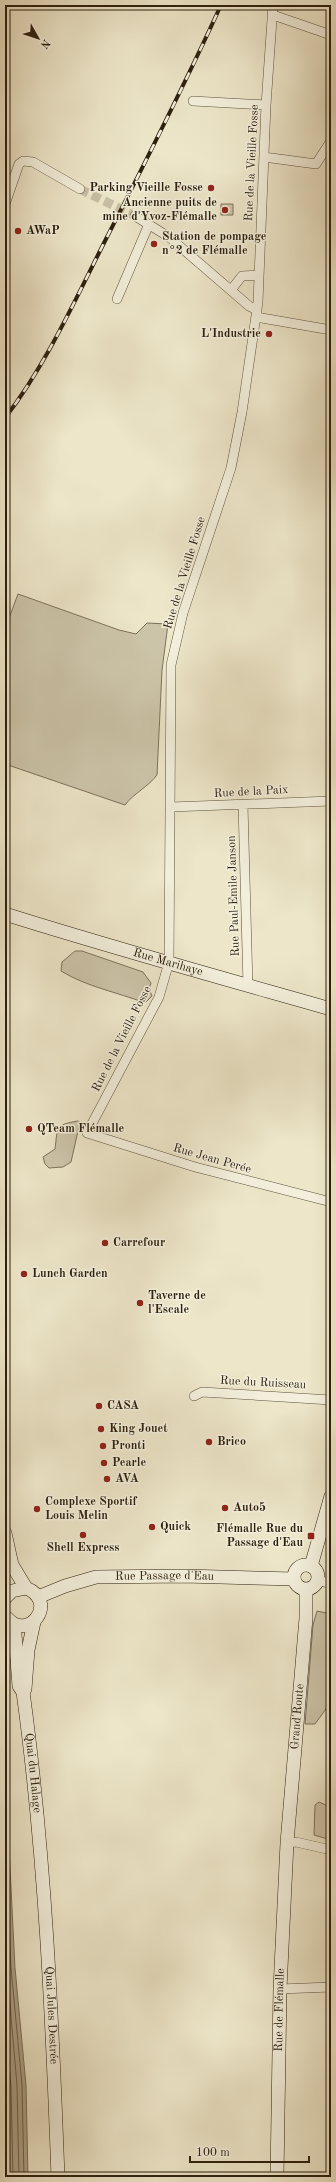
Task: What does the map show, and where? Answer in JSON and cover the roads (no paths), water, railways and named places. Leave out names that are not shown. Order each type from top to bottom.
[{"type":"street","name":"Rue de la Vieille Fosse","points":[[87,1132],[159,997],[169,962],[171,665],[183,613],[231,468],[242,412],[256,313],[259,275],[266,105],[273,5]]},
{"type":"street","points":[[273,15],[331,35]]},
{"type":"street","points":[[193,101],[266,105]]},
{"type":"street","points":[[264,157],[316,164],[331,141]]},
{"type":"street","points":[[5,204],[19,164],[28,160],[52,171],[65,181],[80,189]]},
{"type":"street","points":[[135,216],[169,237],[256,313],[331,330]]},
{"type":"street","points":[[117,299],[149,224]]},
{"type":"street","points":[[231,290],[242,276],[259,275]]},
{"type":"street","name":"Rue de la Paix","points":[[171,807],[331,801]]},
{"type":"street","name":"Rue Paul-Emile Janson","points":[[243,805],[248,986]]},
{"type":"street","name":"Rue Marihaye","points":[[5,914],[128,953],[169,962],[331,1009]]},
{"type":"street","name":"Rue Jean Perée","points":[[87,1132],[180,1163],[331,1202]]},
{"type":"street","name":"Rue du Ruisseau","points":[[194,1396],[202,1392],[331,1400]]},
{"type":"street","points":[[311,1566],[331,1496]]},
{"type":"street","points":[[5,1533],[12,1565],[26,1588],[38,1597]]},
{"type":"street","points":[[311,1566],[317,1573],[318,1580],[315,1586],[306,1590],[296,1584],[294,1575],[298,1568],[311,1566]]},
{"type":"street","name":"Rue Passage d'Eau","points":[[38,1597],[96,1576],[184,1576],[294,1579]]},
{"type":"street","points":[[318,1580],[331,1584]]},
{"type":"street","points":[[5,1598],[12,1591],[26,1588]]},
{"type":"street","name":"Grand'Route","points":[[287,1843],[306,1618],[306,1590]]},
{"type":"street","name":"Quai du Halage","points":[[23,1692],[27,1686],[28,1655],[34,1622],[41,1608],[38,1597]]},
{"type":"street","name":"Quai du Halage","points":[[8,1619],[22,1626],[34,1622]]},
{"type":"street","name":"Quai du Halage","points":[[8,1619],[15,1634],[19,1686],[23,1692],[31,1752],[40,1855]]},
{"type":"street","points":[[287,1843],[296,1842],[331,1850]]},
{"type":"street","name":"Rue de Flémalle","points":[[277,2177],[280,1989],[287,1843]]},
{"type":"street","name":"Quai Jules Destrée","points":[[40,1855],[51,2009],[58,2177]]},
{"type":"street","points":[[280,1989],[331,1987]]},
{"type":"water","points":[[5,1768],[15,1968],[26,2085],[28,2177],[5,2177]]},
{"type":"tunnel","points":[[80,189],[135,216]]},
{"type":"railway","points":[[5,418],[34,375],[60,331],[165,122],[221,5]]},
{"type":"place","name":"Parking Vieille Fosse","points":[[211,188]]},
{"type":"place","name":"Ancienne puits de mine d'Yvoz-Flémalle","points":[[225,210]]},
{"type":"place","name":"AWaP","points":[[18,231]]},
{"type":"place","name":"Station de pompage n°2 de Flémalle","points":[[154,244]]},
{"type":"place","name":"L'Industrie","points":[[269,334]]},
{"type":"place","name":"QTeam Flémalle","points":[[29,1129]]},
{"type":"place","name":"Carrefour","points":[[105,1243]]},
{"type":"place","name":"Lunch Garden","points":[[24,1274]]},
{"type":"place","name":"Taverne de l'Escale","points":[[140,1303]]},
{"type":"place","name":"CASA","points":[[99,1406]]},
{"type":"place","name":"King Jouet","points":[[101,1429]]},
{"type":"place","name":"Brico","points":[[209,1442]]},
{"type":"place","name":"Pronti","points":[[103,1446]]},
{"type":"place","name":"Pearle","points":[[104,1463]]},
{"type":"place","name":"AVA","points":[[107,1479]]},
{"type":"place","name":"Auto5","points":[[225,1508]]},
{"type":"place","name":"Complexe Sportif Louis Melin","points":[[37,1509]]},
{"type":"place","name":"Quick","points":[[152,1527]]},
{"type":"place","name":"Shell Express","points":[[83,1535]]},
{"type":"place","name":"Flémalle Rue du Passage d'Eau","points":[[311,1536]]}]
